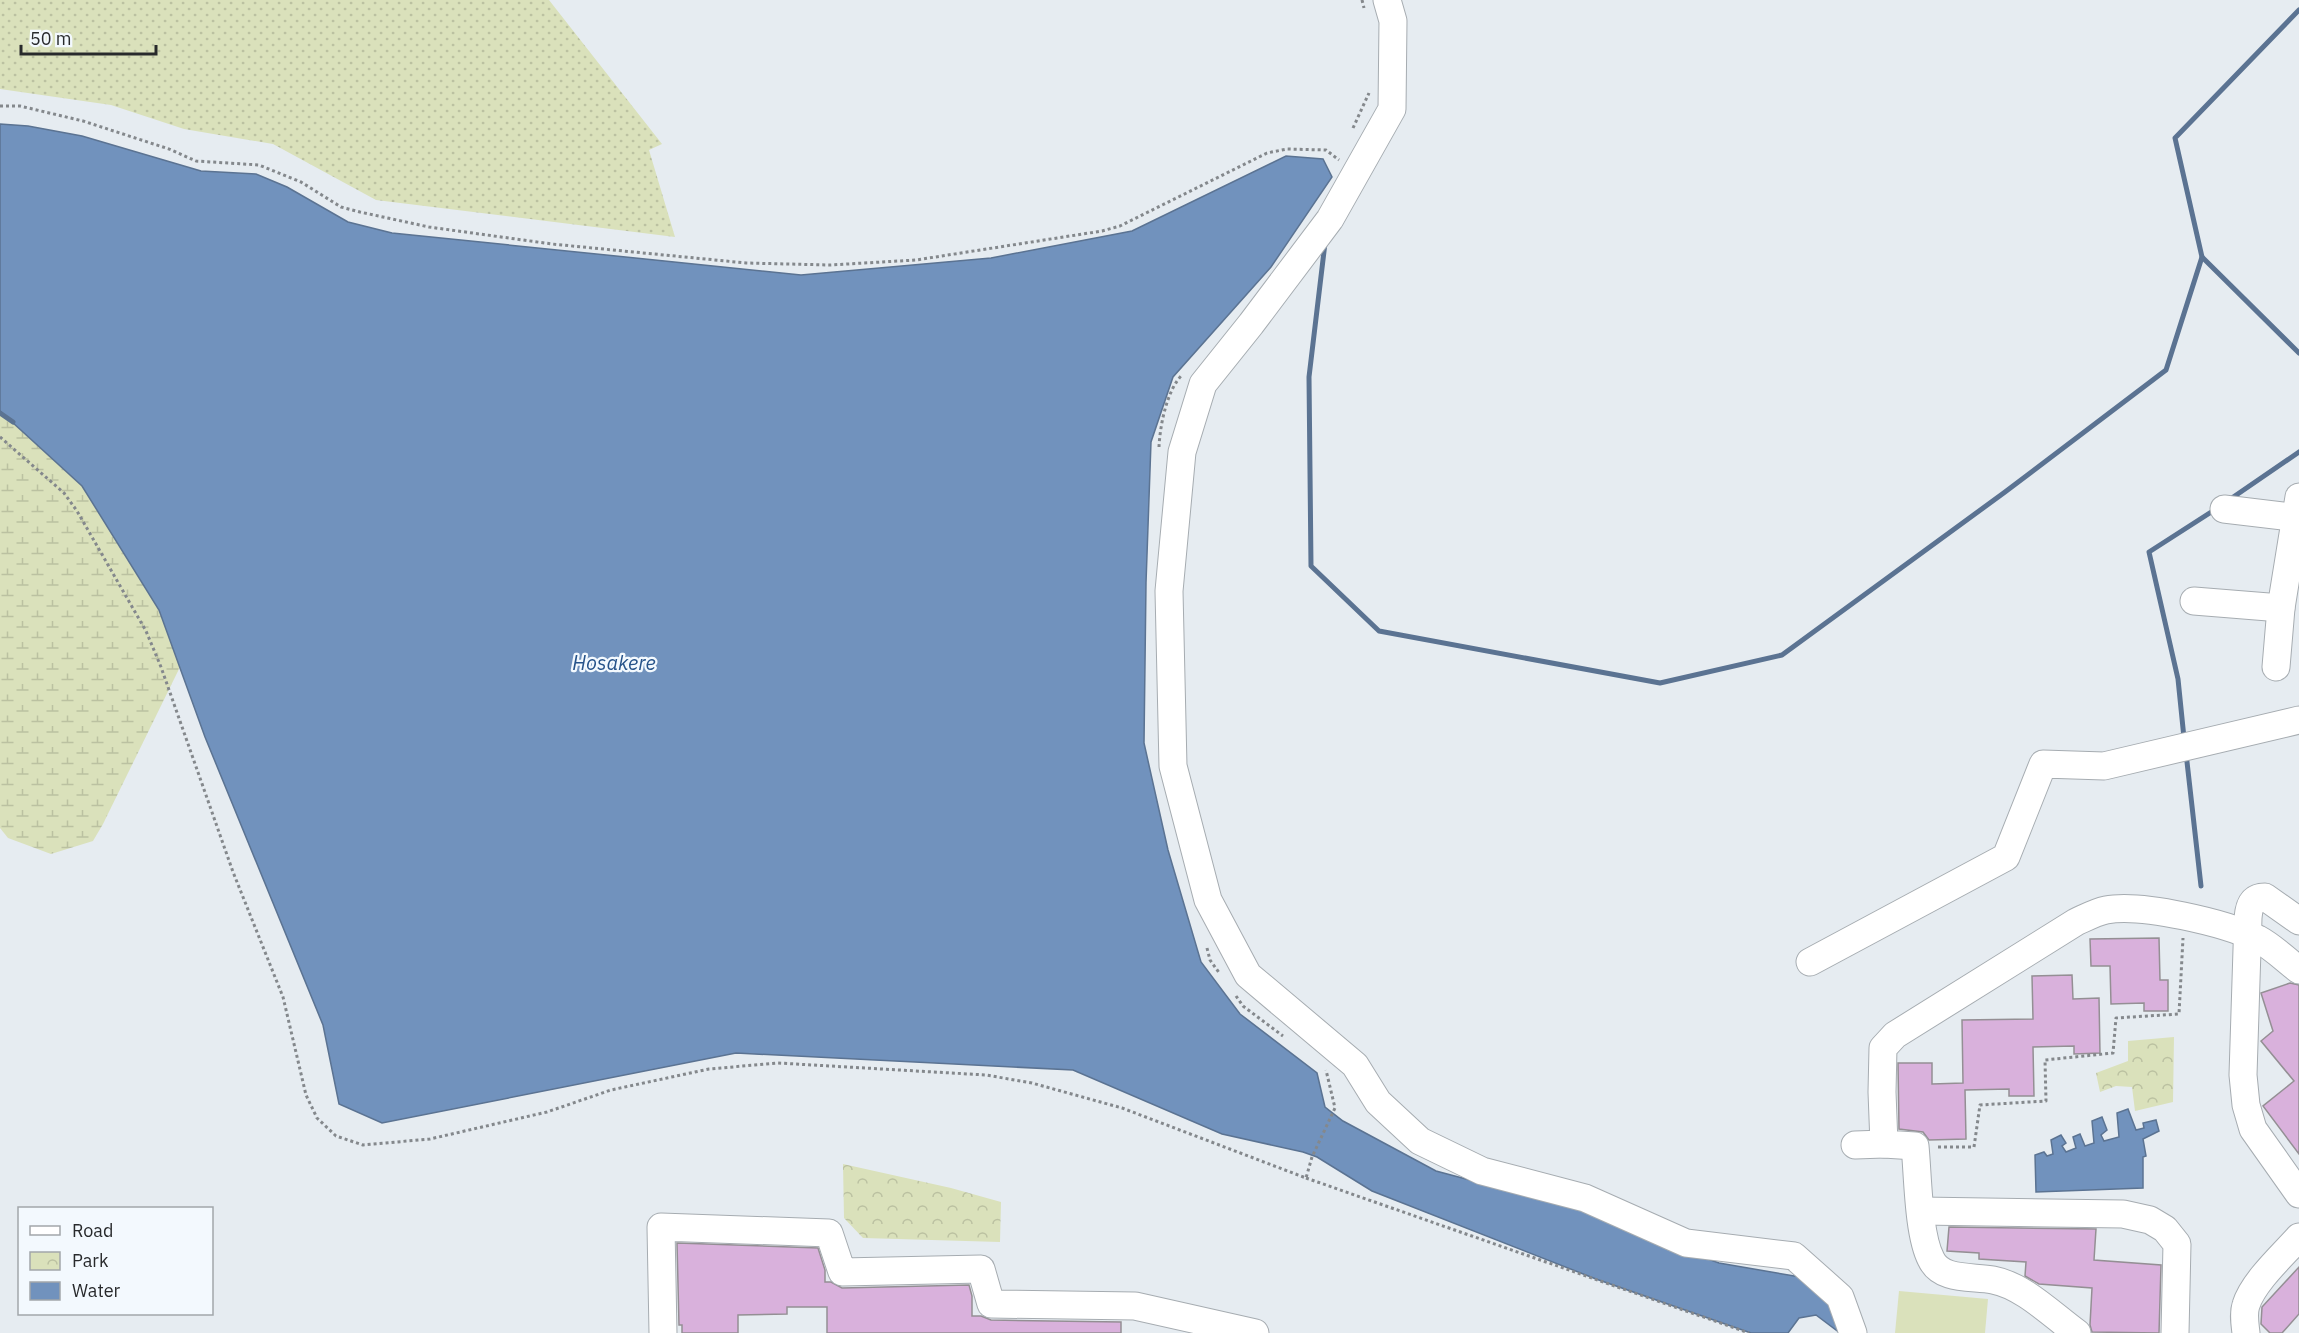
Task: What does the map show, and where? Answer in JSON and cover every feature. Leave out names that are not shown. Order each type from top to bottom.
[{"type":"street","points":[[1376,5],[1393,21],[1392,109],[1330,219],[1203,384],[1182,452],[1169,591],[1173,766],[1208,900],[1248,975],[1355,1065],[1378,1102],[1420,1141],[1482,1172],[1585,1198],[1686,1243],[1794,1256],[1840,1297],[1854,1333]]},
{"type":"street","points":[[2224,509],[2298,511],[2281,608],[2276,667]]},
{"type":"street","points":[[2194,601],[2281,608]]},
{"type":"street","points":[[1810,962],[2006,857],[2043,764],[2104,766],[2299,720]]},
{"type":"street","points":[[2299,921],[2270,900],[2260,897],[2251,904],[2243,1075],[2253,1129],[2299,1194]]},
{"type":"street","points":[[1884,1144],[1883,1048],[1895,1035],[2076,922],[2105,910],[2140,908],[2184,916],[2248,934],[2299,970]]},
{"type":"street","points":[[1856,1145],[1915,1146],[1924,1239],[1931,1261],[1947,1275],[1994,1280],[2019,1290],[2077,1333]]},
{"type":"street","points":[[1921,1210],[2123,1214],[2150,1220],[2165,1229],[2177,1244],[2175,1333]]},
{"type":"street","points":[[663,1333],[661,1227],[829,1233],[842,1272],[981,1269],[991,1304],[1135,1306],[1255,1333]]},
{"type":"street","points":[[2246,1333],[2245,1312],[2252,1293],[2299,1237]]},
{"type":"path","points":[[1362,0],[1376,5]]},
{"type":"path","points":[[1353,129],[1372,87]]},
{"type":"path","points":[[0,106],[20,106],[83,121],[169,148],[196,161],[259,165],[301,182],[341,207],[371,214],[429,226],[552,244],[746,263],[830,265],[916,260],[1102,231],[1120,226],[1267,153],[1287,149],[1326,150],[1339,160],[1337,168]]},
{"type":"path","points":[[1159,450],[1160,427],[1176,381],[1182,374]]},
{"type":"path","points":[[0,437],[64,493],[77,511],[146,631],[161,667],[233,872],[283,997],[306,1095],[317,1118],[336,1136],[363,1145],[430,1139],[548,1112],[610,1090],[710,1069],[778,1063],[987,1075],[1032,1083],[1122,1108],[1306,1178],[1749,1333]]},
{"type":"path","points":[[1915,1146],[1974,1147],[1980,1105],[2046,1101],[2045,1060],[2113,1053],[2116,1018],[2179,1014],[2184,916]]},
{"type":"path","points":[[1204,938],[1210,960],[1224,978]]},
{"type":"path","points":[[1230,988],[1243,1006],[1285,1037]]},
{"type":"path","points":[[1306,1178],[1312,1157],[1335,1108],[1326,1070]]},
{"type":"green space","points":[[0,0],[549,0],[662,144],[649,150],[675,237],[376,200],[273,144],[184,129],[111,105],[0,89]]},
{"type":"green space","points":[[0,411],[82,486],[159,610],[180,667],[93,841],[51,854],[8,838],[0,828]]},
{"type":"green space","points":[[2174,1037],[2173,1102],[2135,1111],[2132,1087],[2116,1086],[2100,1092],[2096,1073],[2128,1061],[2128,1041]]},
{"type":"green space","points":[[843,1164],[951,1188],[1001,1202],[1000,1242],[863,1238],[844,1218]]},
{"type":"green space","points":[[1899,1291],[1988,1299],[1985,1333],[1895,1333]]},
{"type":"water","name":"Hosakere","points":[[0,124],[28,126],[82,136],[201,171],[256,174],[287,187],[348,222],[392,233],[801,275],[991,258],[1132,231],[1286,156],[1323,159],[1332,177],[1271,267],[1173,377],[1151,442],[1144,743],[1168,850],[1201,962],[1240,1014],[1317,1073],[1325,1107],[1343,1121],[1436,1171],[1594,1213],[1637,1233],[1719,1263],[1806,1278],[1835,1296],[1840,1333],[1816,1315],[1799,1318],[1788,1333],[1751,1333],[1596,1279],[1372,1191],[1317,1157],[1222,1134],[1073,1070],[736,1053],[382,1123],[339,1104],[323,1025],[205,737],[159,610],[82,486],[0,411]]},
{"type":"water","points":[[2128,1109],[2136,1130],[2144,1128],[2143,1123],[2156,1120],[2159,1131],[2143,1139],[2146,1156],[2143,1157],[2143,1188],[2036,1192],[2035,1155],[2044,1152],[2047,1156],[2053,1154],[2051,1140],[2061,1135],[2066,1143],[2062,1146],[2066,1152],[2076,1148],[2073,1137],[2080,1134],[2085,1146],[2094,1143],[2092,1121],[2102,1117],[2107,1130],[2101,1135],[2104,1141],[2119,1137],[2117,1113]]},
{"type":"building","points":[[2159,938],[2160,980],[2168,980],[2168,1011],[2144,1011],[2144,1003],[2111,1004],[2110,966],[2091,966],[2090,939]]},
{"type":"building","points":[[2072,975],[2073,999],[2099,998],[2100,1053],[2074,1054],[2074,1046],[2033,1047],[2034,1096],[2009,1096],[2009,1089],[1965,1090],[1966,1139],[1929,1140],[1923,1132],[1899,1129],[1898,1063],[1932,1063],[1932,1084],[1963,1083],[1962,1020],[2033,1019],[2032,976]]},
{"type":"building","points":[[2290,983],[2299,985],[2299,1154],[2263,1106],[2294,1081],[2261,1041],[2273,1031],[2261,993]]},
{"type":"building","points":[[1949,1227],[2096,1229],[2094,1260],[2161,1265],[2159,1333],[2092,1332],[2090,1325],[2092,1288],[2039,1284],[2025,1276],[2026,1262],[1979,1259],[1979,1253],[1947,1251]]},
{"type":"building","points":[[677,1243],[818,1248],[825,1270],[825,1282],[831,1282],[842,1288],[969,1285],[972,1296],[972,1316],[981,1316],[991,1320],[1121,1322],[1121,1333],[827,1333],[827,1307],[787,1307],[787,1314],[738,1315],[738,1333],[682,1333],[682,1325],[679,1325]]},
{"type":"building","points":[[2299,1267],[2299,1314],[2282,1333],[2270,1333],[2261,1324],[2262,1307]]},
{"type":"waterway","points":[[2299,10],[2175,138],[2202,257],[2299,353]]},
{"type":"waterway","points":[[1325,243],[1309,377],[1311,566],[1379,631],[1660,683],[1782,655],[2005,492],[2166,370],[2202,257]]},
{"type":"waterway","points":[[0,413],[13,422]]},
{"type":"waterway","points":[[2229,500],[2299,452]]},
{"type":"waterway","points":[[2184,738],[2178,679],[2149,552],[2216,509]]},
{"type":"waterway","points":[[2186,753],[2201,886]]}]
